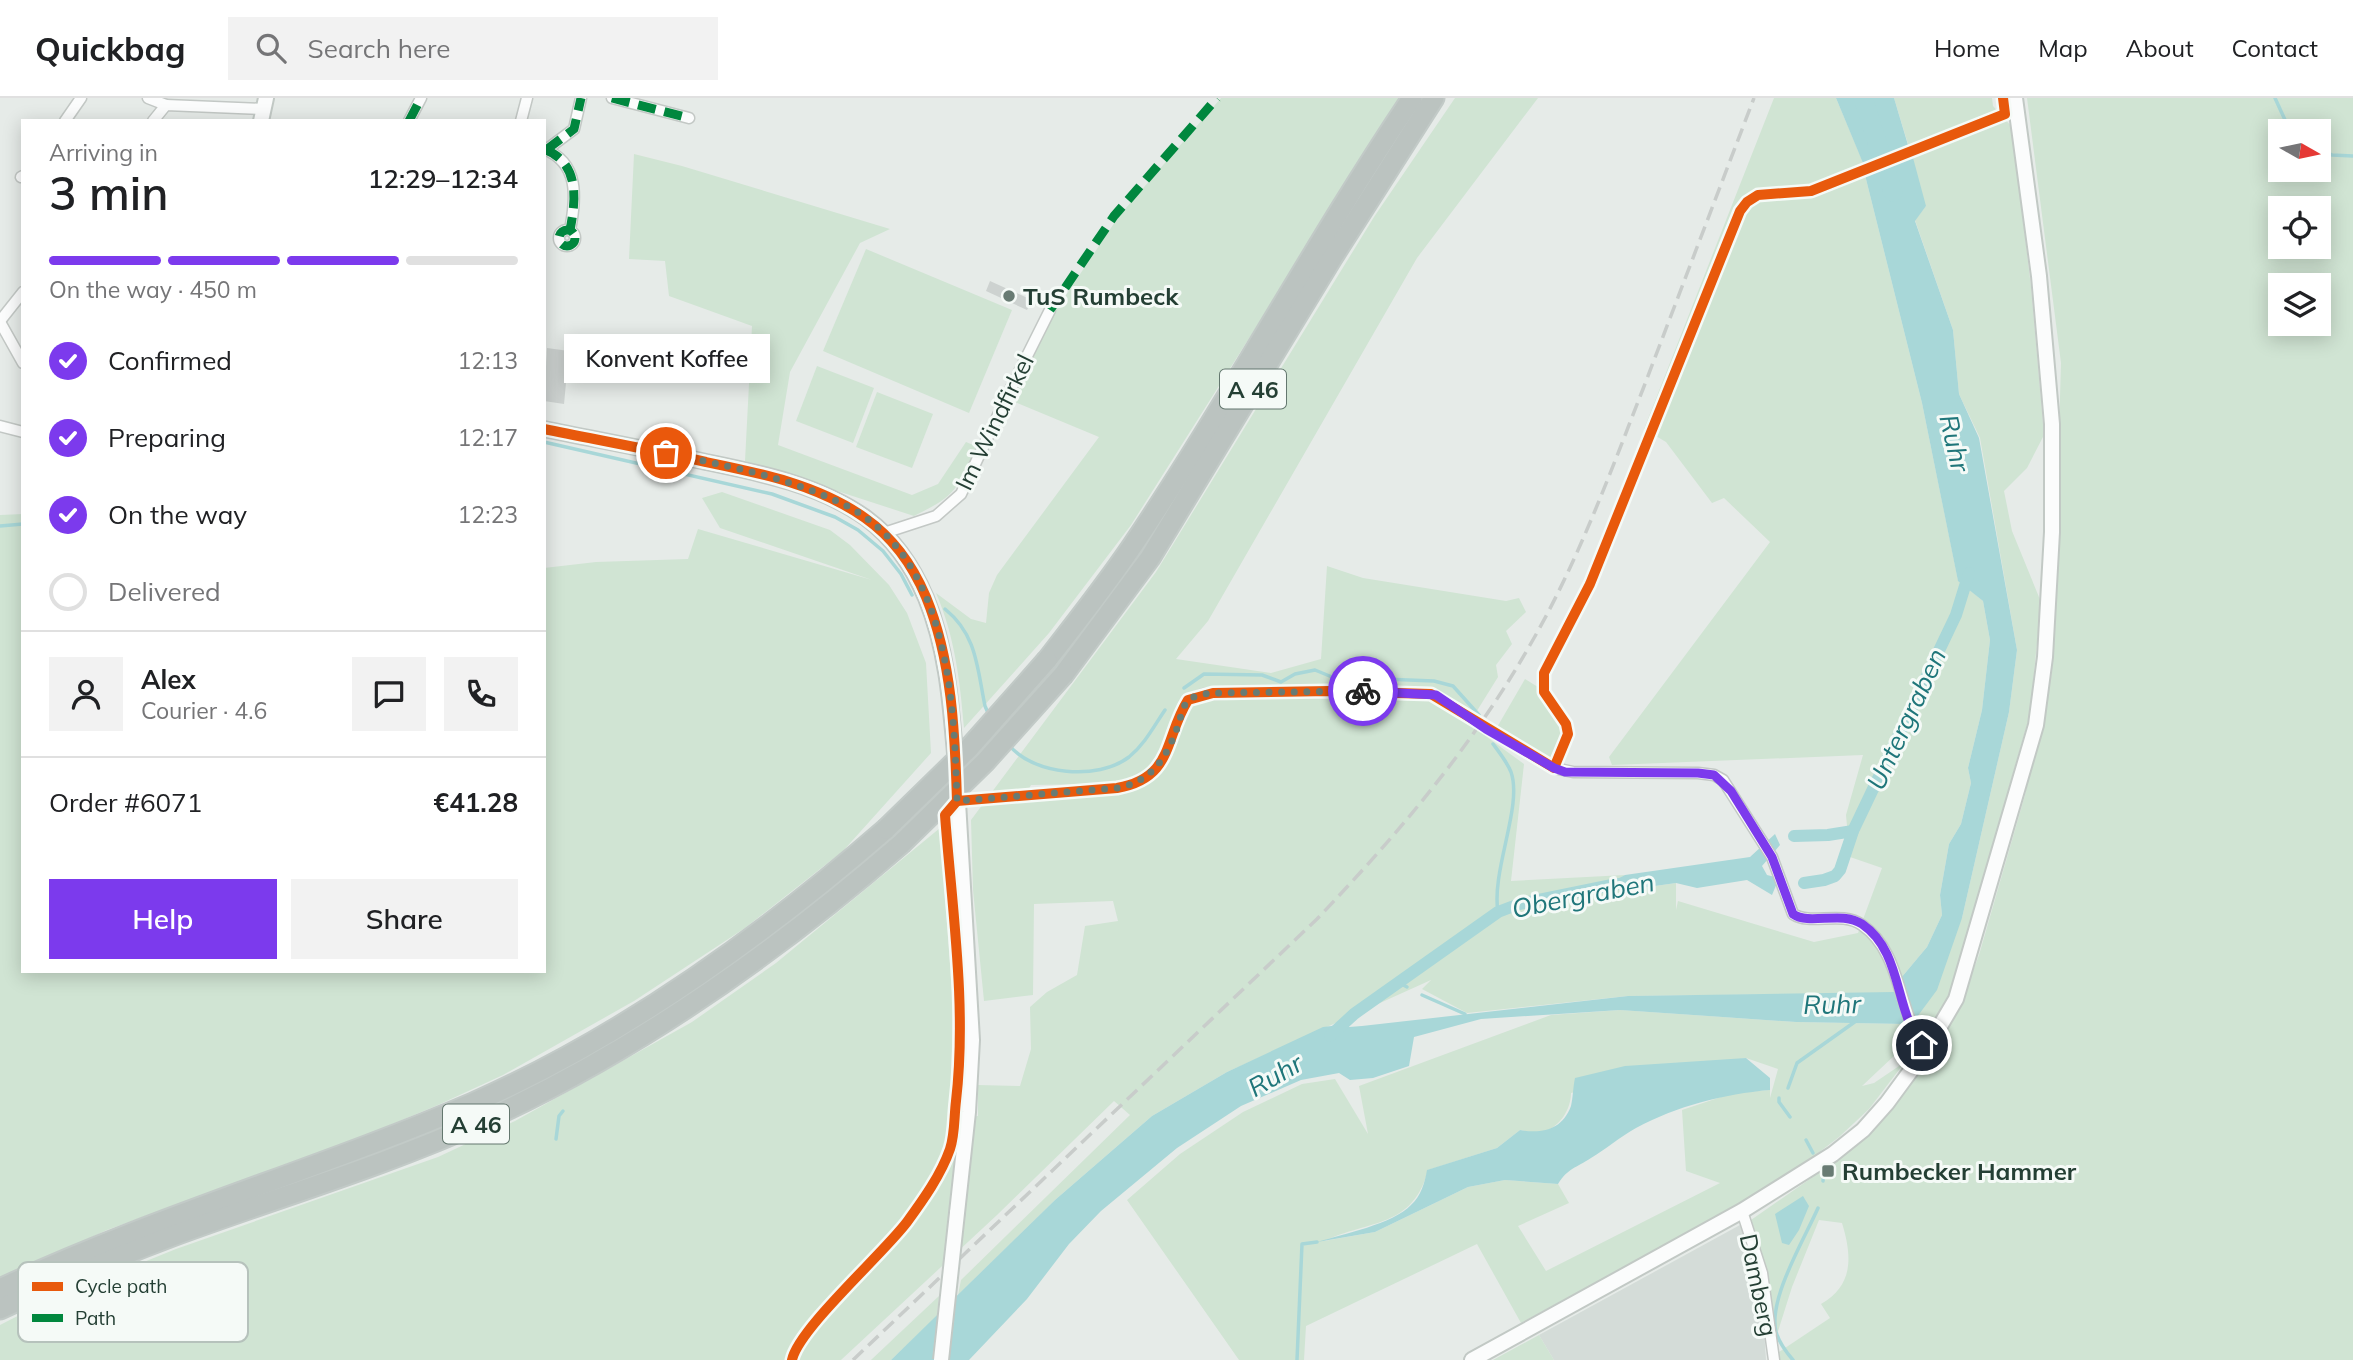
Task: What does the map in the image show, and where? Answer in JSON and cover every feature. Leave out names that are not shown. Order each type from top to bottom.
[{"type":"highway","name":"A 46","points":[[63,1262],[123,1236],[400,1133],[526,1076],[615,1028],[703,972],[795,905],[886,828],[969,748],[1047,660],[1096,597],[1169,491],[1316,248],[1412,98]]},
{"type":"highway","name":"A 46","points":[[111,1262],[175,1235],[437,1141],[561,1081],[666,1021],[766,954],[901,844],[985,762],[1064,674],[1150,558],[1338,247],[1434,98]]},
{"type":"highway","name":"A 46","points":[[0,1289],[18,1281]]},
{"type":"highway","name":"A 46","points":[[0,1309],[18,1301]]},
{"type":"main road","points":[[1472,1360],[1742,1211],[1817,1166],[1851,1141],[1887,1103],[1926,1050],[1951,1009],[1966,970],[2036,725],[2044,673],[2052,532],[2052,424],[2039,276],[2015,98]]},
{"type":"main road","points":[[546,429],[742,469],[791,483],[847,506],[884,533],[916,577],[939,635],[950,699],[972,1040],[968,1112],[940,1360]]},
{"type":"street","points":[[66,119],[81,98]]},
{"type":"street","points":[[148,98],[166,105],[263,109]]},
{"type":"street","points":[[410,119],[421,98]]},
{"type":"street","points":[[522,119],[527,98]]},
{"type":"street","points":[[546,148],[574,129],[581,98]]},
{"type":"street","points":[[612,98],[688,118]]},
{"type":"street","points":[[155,119],[166,105]]},
{"type":"street","points":[[546,150],[560,157],[572,175],[574,205],[570,230]]},
{"type":"street","points":[[21,295],[0,322],[21,359]]},
{"type":"street","name":"Im Windfirkel","points":[[884,533],[936,516],[961,494],[1006,396],[1050,310]]},
{"type":"street","points":[[0,426],[21,429]]},
{"type":"street","points":[[957,801],[1117,788],[1136,782],[1153,773],[1161,763],[1188,700],[1204,694],[1330,691],[1424,693],[1443,699],[1486,729],[1560,770],[1714,775],[1728,786],[1772,857],[1795,916],[1850,919],[1868,929],[1881,944],[1893,967],[1911,1024],[1926,1050]]},
{"type":"street","name":"Damberg","points":[[1742,1211],[1762,1273],[1774,1360]]},
{"type":"shaded area","points":[[1740,1225],[1752,1257],[1763,1315],[1766,1360],[1554,1360],[1539,1335]]},
{"type":"green space","points":[[1221,98],[1401,98],[1131,525],[1049,633],[964,728],[956,659],[936,593],[971,619],[986,623],[989,593],[997,575],[1099,437],[1010,400],[1058,307],[1119,216]]},
{"type":"green space","points":[[1455,98],[1538,98],[1417,258],[1208,621],[1176,659],[1271,673],[1321,659],[1327,566],[1363,578],[1506,601],[1519,598],[1526,612],[1506,631],[1512,644],[1496,665],[1498,677],[1475,714],[1434,689],[1320,685],[1221,689],[1428,698],[1443,705],[1524,764],[1511,881],[1625,875],[1604,886],[1627,890],[1676,883],[1676,910],[1678,901],[1814,942],[1858,933],[1882,868],[1850,857],[1846,815],[1863,755],[1612,765],[1609,757],[1770,542],[1724,498],[1712,503],[1666,442],[1644,429],[1774,98],[1836,98],[1863,162],[1908,144],[1894,98],[1992,98],[1993,106],[2012,127],[2031,287],[2044,435],[2027,468],[2004,491],[2012,531],[2041,602],[2030,714],[1949,996],[1931,1032],[1912,1039],[1862,1086],[1874,1083],[1905,1062],[1869,1109],[1839,1137],[1809,1160],[1745,1201],[1521,1323],[1477,1244],[1306,1326],[1304,1360],[1239,1360],[1127,1200],[1180,1154],[1243,1112],[1302,1084],[1335,1079],[1368,1134],[1359,1086],[1551,1015],[1620,1010],[1796,1022],[1905,1024],[1894,993],[1628,996],[1467,1013],[1422,989],[1431,980],[1227,1072],[1152,1116],[1055,1200],[958,1295],[961,1280],[1130,1115],[1114,1101],[997,1215],[841,1360],[0,1360],[0,1325],[18,1316],[18,1342],[248,1342],[248,1262],[144,1262],[438,1157],[515,1121],[692,1022],[776,963],[940,828],[953,1006],[950,1119],[978,1116],[978,1085],[1020,1086],[1031,1049],[1030,1007],[1047,992],[1077,975],[1085,926],[1118,921],[1113,901],[1034,904],[1033,995],[984,1001],[973,890],[971,820],[1156,572],[1374,217]],"holes":[[[1865,175],[1926,206],[1915,220],[1953,330],[1959,394],[1980,438],[2017,650],[2009,712],[1962,918],[1901,978],[1927,947],[1942,915],[1940,895],[1949,844],[1961,824],[1971,783],[1968,768],[1982,710],[1990,640],[1983,601],[1958,580],[1922,403]],[[1100,784],[1096,794],[1022,802],[1031,785]],[[1746,1058],[1778,1069],[1770,1098],[1770,1090],[1733,1093],[1682,1110],[1686,1171],[1720,1183],[1546,1271],[1518,1226],[1569,1203],[1558,1184],[1505,1180],[1468,1187],[1375,1232],[1324,1241],[1373,1225],[1400,1212],[1412,1203],[1428,1170],[1497,1148],[1520,1130],[1538,1133],[1549,1130],[1563,1117],[1571,1093]]]},
{"type":"green space","points":[[2027,98],[2353,98],[2353,1360],[1776,1360],[1779,1352],[1830,1318],[1821,1304],[1840,1288],[1845,1279],[1848,1247],[1842,1223],[1819,1220],[1792,1287],[1774,1344],[1767,1281],[1751,1220],[1850,1151],[1895,1105],[1932,1053],[1961,1003],[1979,955],[2025,795],[2052,672],[2061,363]]},
{"type":"green space","points":[[634,154],[890,229],[860,243],[790,372],[778,445],[912,495],[938,484],[966,442],[978,447],[954,490],[914,516],[745,461],[752,326],[669,296],[665,261],[629,259]]},
{"type":"green space","points":[[866,249],[1012,310],[969,413],[823,351]]},
{"type":"green space","points":[[817,366],[874,388],[853,443],[796,421]]},
{"type":"green space","points":[[877,392],[933,414],[912,468],[856,447]]},
{"type":"green space","points":[[722,492],[830,530],[850,545],[889,585],[907,613],[926,663],[931,753],[843,851],[745,928],[634,1001],[503,1075],[354,1140],[107,1230],[37,1262],[18,1262],[18,1271],[0,1279],[0,515],[21,514],[21,973],[546,973],[546,568],[596,562],[688,559],[698,529],[872,580],[720,528],[702,498]]},
{"type":"green space","points":[[1525,679],[1546,692],[1569,721],[1568,746],[1556,765],[1496,729]]},
{"type":"green space","points":[[939,1296],[937,1316],[891,1360],[871,1360]]},
{"type":"green space","points":[[1539,1335],[1554,1360],[1493,1360]]},
{"type":"water","points":[[1836,98],[1894,98],[1908,145],[1863,163]]},
{"type":"water","points":[[1912,154],[1926,206],[1915,221],[1953,330],[1959,394],[1979,438],[2017,650],[2009,712],[1962,918],[1937,990],[1914,1021],[1901,978],[1927,947],[1942,915],[1940,895],[1949,844],[1961,824],[1971,783],[1968,768],[1982,710],[1990,640],[1983,601],[1958,581],[1922,403],[1865,175]]},
{"type":"water","points":[[1775,834],[1780,845],[1762,866],[1767,875],[1775,877],[1777,883],[1772,895],[1747,880],[1697,888],[1676,883],[1627,890],[1603,886],[1625,875],[1750,857]]},
{"type":"water","points":[[1894,992],[1905,1024],[1796,1022],[1620,1010],[1481,1019],[1414,1037],[1409,1066],[1373,1078],[1350,1080],[1339,1073],[1301,1080],[1241,1106],[1177,1148],[1101,1211],[1069,1244],[1027,1299],[969,1360],[891,1360],[1055,1200],[1152,1116],[1227,1072],[1323,1027],[1349,1024],[1349,1027],[1362,1026],[1628,996]]},
{"type":"water","points":[[1746,1058],[1770,1078],[1770,1090],[1701,1102],[1652,1120],[1573,1169],[1558,1184],[1505,1180],[1468,1187],[1375,1232],[1317,1242],[1367,1228],[1403,1212],[1420,1193],[1427,1170],[1497,1148],[1520,1130],[1536,1131],[1557,1125],[1571,1106],[1575,1078],[1625,1066]]},
{"type":"water","points":[[1803,1196],[1809,1206],[1799,1230],[1789,1245],[1782,1243],[1775,1214]]},
{"type":"building","name":"TuS Rumbeck","points":[[990,281],[1032,300],[1027,310],[986,291]]},
{"type":"building","points":[[547,348],[569,351],[564,404],[546,401]]},
{"type":"waterway","name":"Ruhr","points":[[1863,98],[1893,192]]},
{"type":"waterway","points":[[2275,98],[2285,119]]},
{"type":"waterway","points":[[2331,154],[2353,156]]},
{"type":"waterway","points":[[546,442],[772,494],[835,517],[858,530],[883,551],[901,574],[912,595]]},
{"type":"waterway","points":[[0,526],[21,524]]},
{"type":"waterway","name":"Untergraben","points":[[1804,883],[1824,880],[1835,876],[1840,870],[1853,831],[1956,615],[1969,573]]},
{"type":"waterway","points":[[945,609],[956,619],[970,641],[989,715]]},
{"type":"waterway","points":[[1184,688],[1204,674],[1262,675],[1281,682],[1295,674],[1315,670],[1332,677],[1434,681],[1453,686],[1479,715]]},
{"type":"waterway","points":[[1009,745],[1020,755],[1049,768],[1084,772],[1101,769],[1116,765],[1135,752],[1165,710]]},
{"type":"waterway","points":[[1493,744],[1509,768],[1514,786],[1499,878],[1498,912]]},
{"type":"waterway","points":[[1794,836],[1853,831]]},
{"type":"waterway","name":"Obergraben","points":[[1330,1036],[1354,1014],[1498,912],[1519,904],[1617,884]]},
{"type":"waterway","name":"Obergraben","points":[[1398,982],[1407,987]]},
{"type":"waterway","points":[[1422,995],[1465,1014]]},
{"type":"waterway","points":[[1788,1088],[1797,1063],[1856,1021]]},
{"type":"waterway","points":[[1779,1098],[1790,1117]]},
{"type":"waterway","points":[[556,1139],[559,1116],[563,1111]]},
{"type":"waterway","points":[[1806,1140],[1813,1153]]},
{"type":"waterway","points":[[1823,1181],[1824,1174]]},
{"type":"waterway","points":[[1793,1360],[1776,1332],[1777,1303],[1818,1208]]},
{"type":"waterway","points":[[1297,1360],[1302,1244],[1317,1242]]},
{"type":"railway","points":[[853,1360],[1317,919],[1405,822],[1484,719],[1547,614],[1591,519],[1754,98]]},
{"type":"marked path","points":[[410,119],[421,98]]},
{"type":"marked path","points":[[546,150],[574,129],[581,98]]},
{"type":"marked path","points":[[612,98],[689,118]]},
{"type":"marked path","points":[[1050,310],[1114,216],[1217,98]]},
{"type":"marked path","points":[[546,150],[556,155],[570,173],[574,194],[570,230]]},
{"type":"marked path","points":[[567,230],[573,232],[575,238],[573,244],[567,246],[561,244],[559,238],[561,232],[567,230]]},
{"type":"cycle path","points":[[957,801],[1117,788],[1135,783],[1158,766],[1188,700],[1213,693],[1330,691],[1431,694],[1554,768],[1568,734],[1566,724],[1544,692],[1544,673],[1590,584],[1740,211],[1758,195],[1811,191],[2005,114],[2003,98]]},
{"type":"cycle path","points":[[546,429],[768,476],[809,489],[847,507],[884,534],[908,563],[926,597],[942,646],[953,723],[957,801],[945,815],[960,1030],[952,1143],[937,1178],[907,1222],[809,1330],[792,1360]]},
{"type":"way so far","points":[[666,453],[742,469],[811,489],[857,512],[893,543],[926,597],[944,655],[957,801],[1117,788],[1136,782],[1153,773],[1161,763],[1169,751],[1184,707],[1188,700],[1195,696],[1213,693],[1363,691]]},
{"type":"place","name":"TuS Rumbeck","points":[[1009,296]]},
{"type":"place","name":"Konvent Koffee","points":[[666,453]]},
{"type":"place","name":"Rumbecker Hammer","points":[[1828,1171]]},
{"type":"route","points":[[1363,691],[1436,695],[1486,729],[1565,772],[1698,773],[1714,775],[1723,780],[1772,857],[1793,914],[1804,918],[1850,919],[1868,929],[1881,944],[1893,967],[1911,1024],[1922,1045]]}]
